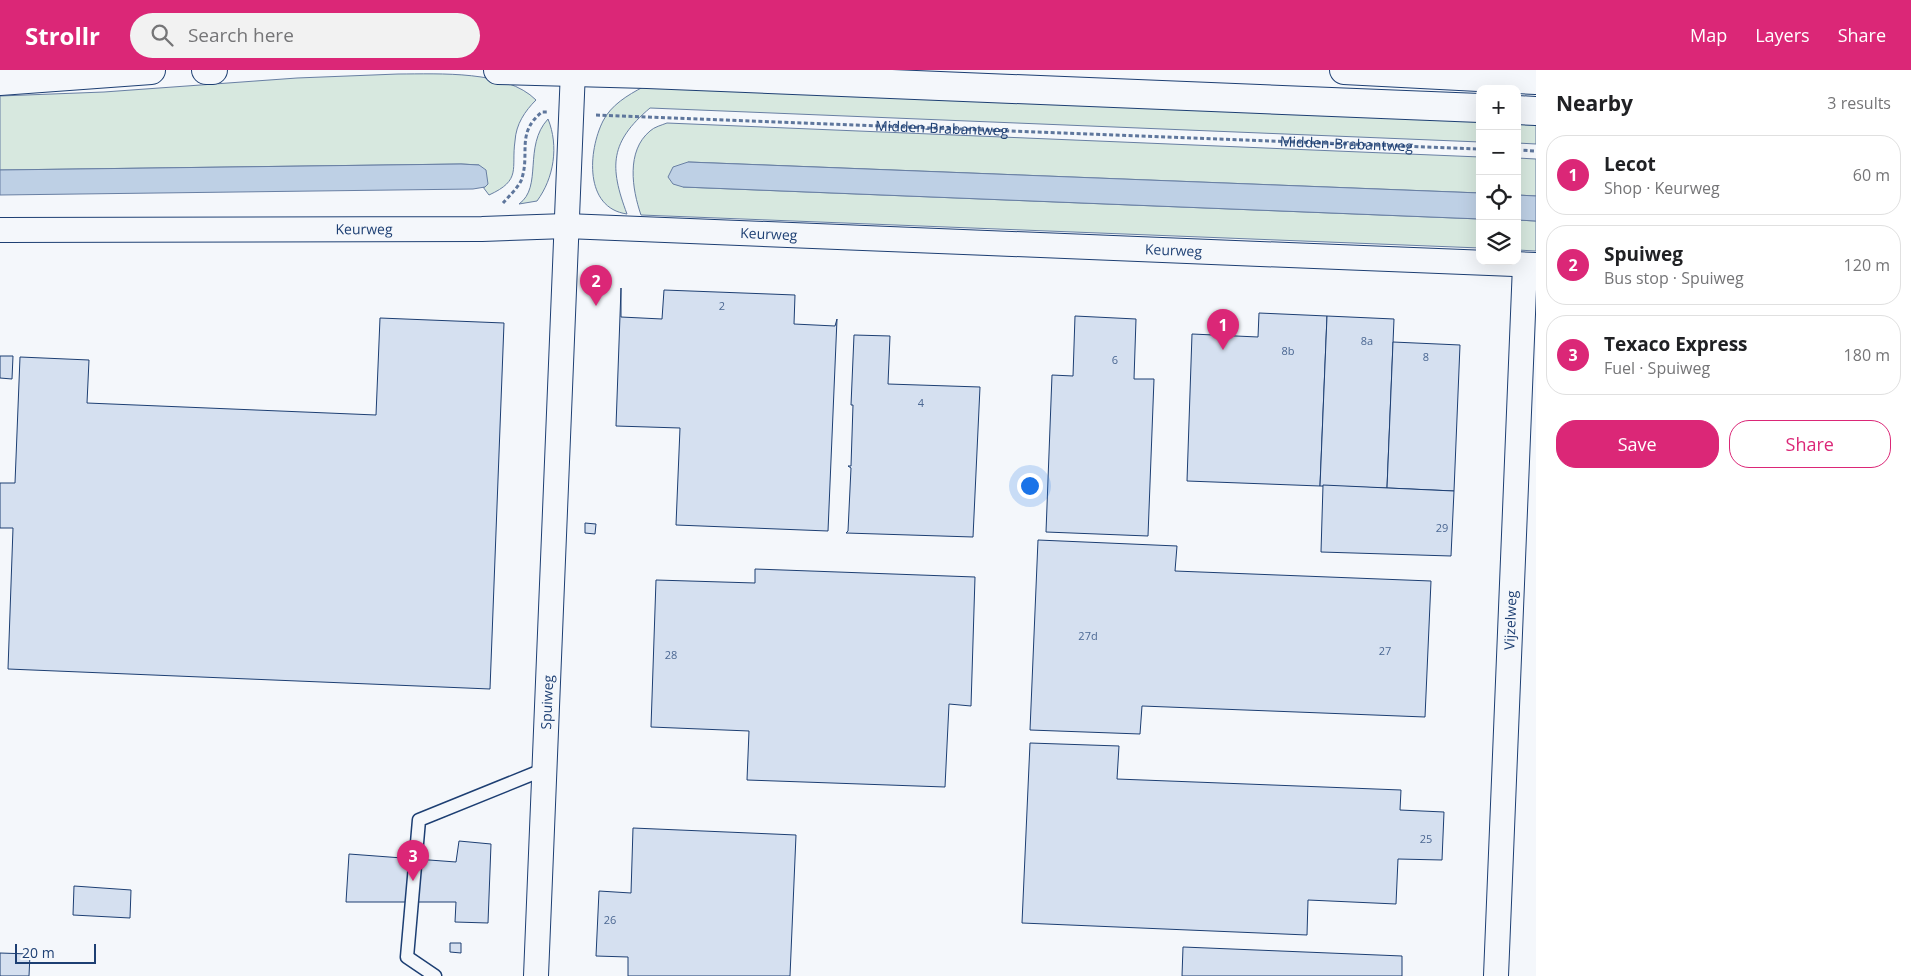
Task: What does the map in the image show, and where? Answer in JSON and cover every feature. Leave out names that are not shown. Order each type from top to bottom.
[{"type":"street","points":[[0,81],[151,70]]},
{"type":"street","points":[[206,70],[213,70]]},
{"type":"street","points":[[498,70],[573,71],[1476,108]]},
{"type":"street","points":[[1338,102],[1343,70],[1536,80]]},
{"type":"street","name":"Spuiweg","points":[[536,976],[573,71]]},
{"type":"street","points":[[1521,110],[1536,110]]},
{"type":"street","name":"Keurweg","points":[[0,230],[482,229],[566,226],[1530,265]]},
{"type":"street","name":"Vijzelweg","points":[[1496,976],[1530,265]]},
{"type":"lane","points":[[435,976],[407,957],[419,820],[545,769]]},
{"type":"path","name":"Midden-Brabantweg","points":[[482,229],[522,178],[524,143],[533,120],[542,112],[1476,149]]},
{"type":"path","points":[[1521,150],[1536,151]]},
{"type":"shaded area","points":[[452,74],[490,79],[508,83],[523,90],[536,100],[525,113],[517,129],[511,179],[499,190],[489,195],[483,187],[485,187],[479,165],[461,164],[0,170],[0,96],[104,92],[297,78]]},
{"type":"shaded area","points":[[643,87],[1476,116],[1476,142],[650,108],[627,132],[620,144],[617,156],[617,182],[627,214],[613,210],[603,201],[593,176],[594,147],[603,121],[615,105]]},
{"type":"shaded area","points":[[1521,117],[1536,118],[1536,144],[1521,143]]},
{"type":"shaded area","points":[[548,119],[554,151],[551,172],[537,201],[519,204],[526,197],[530,187],[536,141]]},
{"type":"shaded area","points":[[667,123],[1476,157],[1476,193],[688,162],[683,187],[1476,219],[1476,248],[641,215],[635,194],[634,160],[642,139],[656,127]]},
{"type":"shaded area","points":[[1521,158],[1536,159],[1536,196],[1521,195]]},
{"type":"shaded area","points":[[1521,220],[1536,221],[1536,251],[1521,250]]},
{"type":"water","points":[[688,162],[1476,193],[1476,219],[683,187],[673,184],[668,177],[673,167]]},
{"type":"water","points":[[479,165],[486,170],[488,184],[485,187],[473,189],[0,195],[0,170]]},
{"type":"water","points":[[1521,195],[1536,196],[1536,221],[1521,220]]},
{"type":"building","points":[[621,288],[621,317],[662,319],[664,290],[795,295],[794,324],[835,326],[837,319],[828,531],[676,525],[680,428],[616,426]]},
{"type":"building","points":[[1259,313],[1327,316],[1320,486],[1187,481],[1192,334],[1258,337]]},
{"type":"building","points":[[1075,316],[1136,319],[1134,379],[1154,379],[1148,536],[1046,532],[1052,375],[1073,376]]},
{"type":"building","points":[[1327,316],[1394,319],[1387,488],[1320,486]]},
{"type":"building","points":[[380,318],[504,323],[490,689],[8,669],[13,528],[0,528],[0,483],[15,483],[20,357],[89,360],[87,403],[376,415]]},
{"type":"building","points":[[854,335],[890,336],[888,384],[980,387],[973,537],[846,533],[848,531],[851,468],[848,466],[851,466]]},
{"type":"building","points":[[1393,342],[1460,345],[1454,491],[1387,488]]},
{"type":"building","points":[[0,356],[13,356],[12,379],[0,378]]},
{"type":"building","points":[[1323,485],[1454,491],[1451,556],[1321,552]]},
{"type":"building","points":[[585,523],[596,524],[595,534],[585,533]]},
{"type":"building","points":[[1038,540],[1177,546],[1175,571],[1431,581],[1425,717],[1142,706],[1140,734],[1030,730]]},
{"type":"building","points":[[755,569],[975,577],[971,706],[949,704],[945,787],[747,780],[749,731],[651,727],[656,580],[755,583]]},
{"type":"building","points":[[1030,743],[1119,746],[1117,779],[1401,790],[1400,810],[1444,812],[1442,860],[1398,859],[1396,904],[1308,900],[1307,935],[1022,923]]},
{"type":"building","points":[[633,828],[796,835],[790,976],[628,976],[628,957],[596,956],[599,891],[631,893]]},
{"type":"building","points":[[459,841],[491,844],[488,923],[455,922],[456,902],[346,902],[349,854],[456,862]]},
{"type":"building","points":[[74,886],[131,890],[130,918],[73,915]]},
{"type":"building","points":[[450,943],[461,943],[461,953],[450,952]]},
{"type":"building","points":[[1183,947],[1402,956],[1402,976],[1182,976]]},
{"type":"building","points":[[0,953],[30,954],[29,976],[0,976]]},
{"type":"place","name":"Spuiweg","points":[[596,306]]},
{"type":"place","name":"Lecot","points":[[1223,350]]},
{"type":"place","name":"Texaco Express","points":[[413,881]]}]
